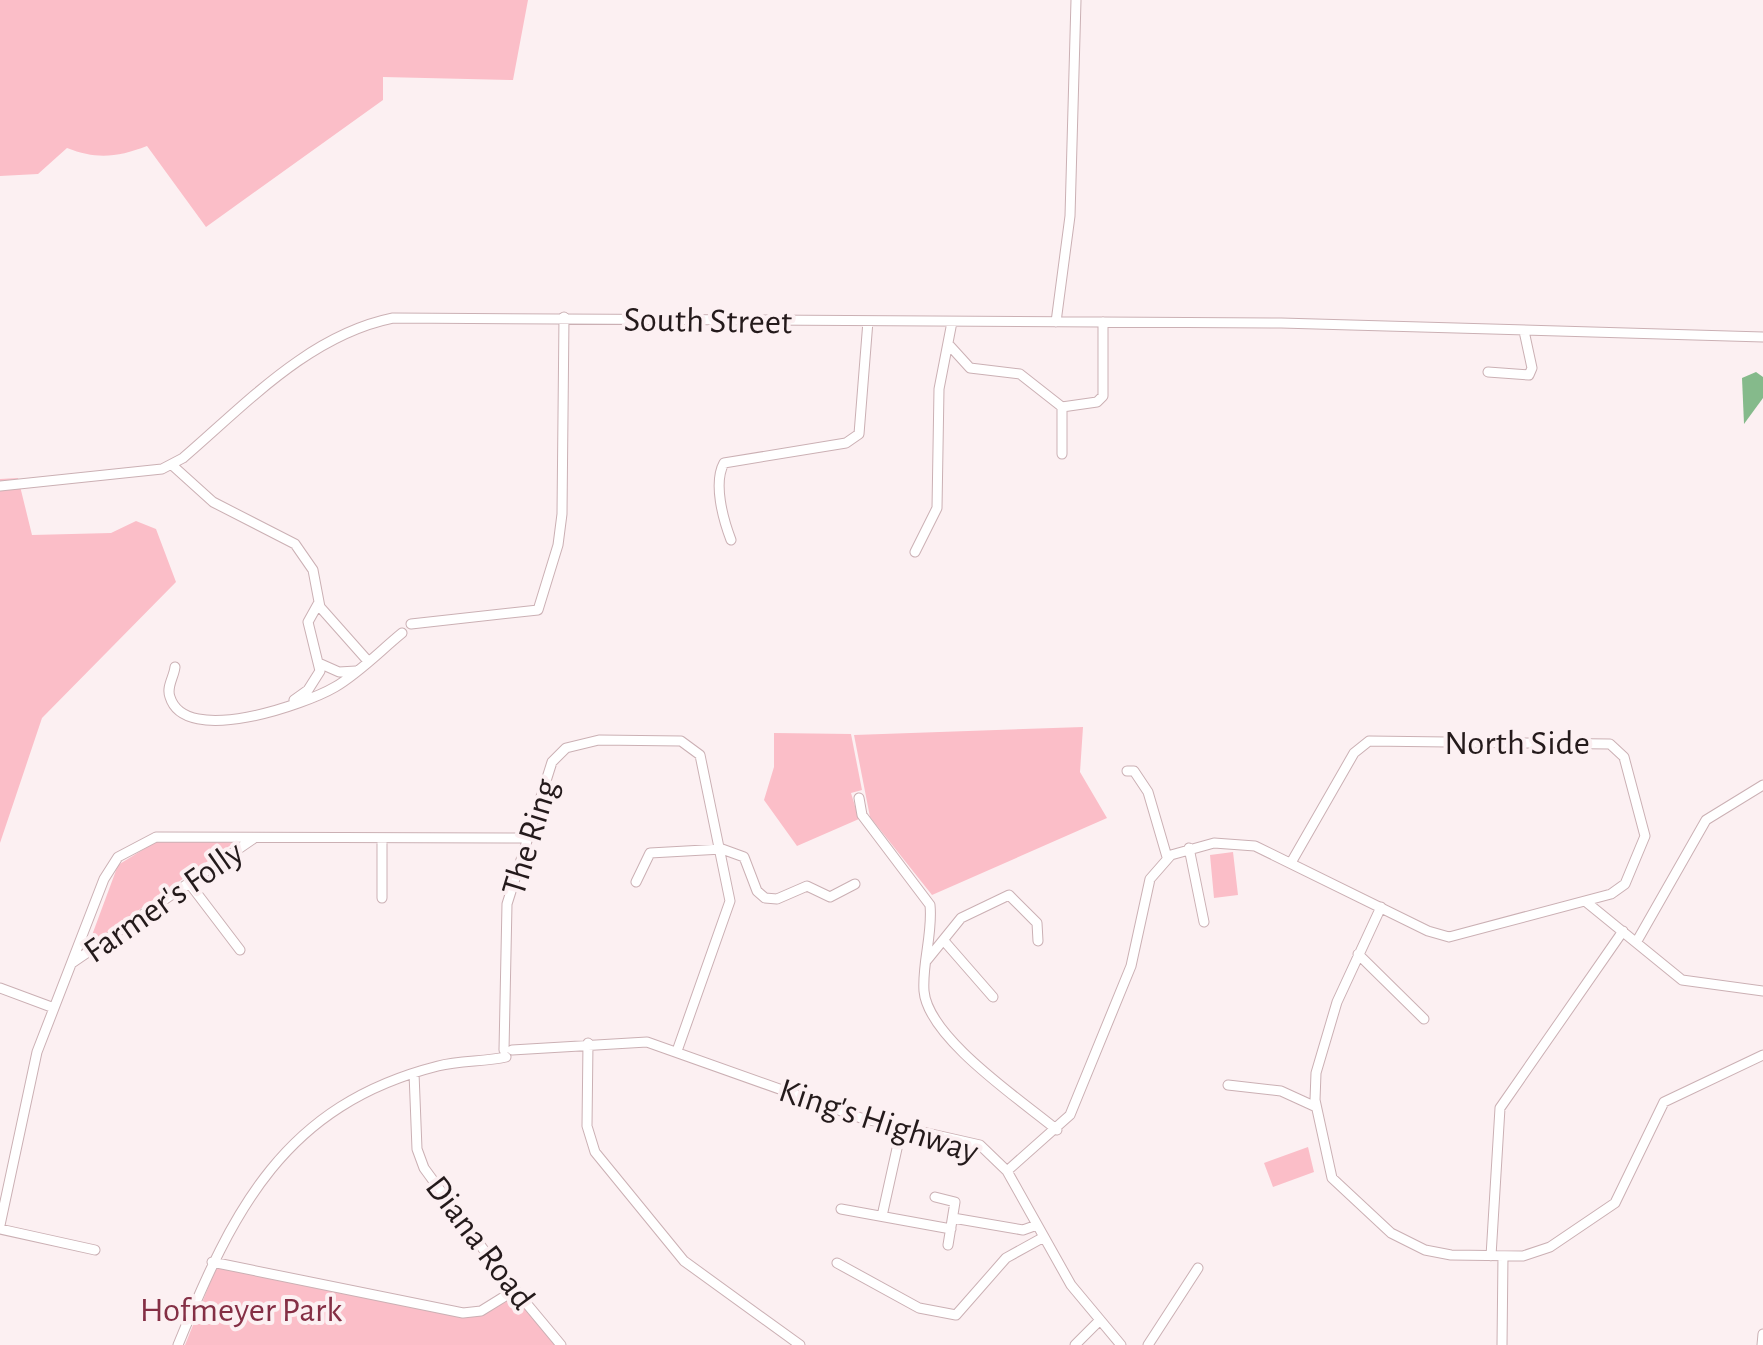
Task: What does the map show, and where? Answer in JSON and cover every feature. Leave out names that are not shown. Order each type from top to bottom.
[{"type":"street","points":[[1056,322],[1070,216],[1076,0]]},
{"type":"street","name":"South Street","points":[[0,486],[135,474],[172,464],[313,350],[355,327],[416,316],[1103,322],[1763,337]]},
{"type":"street","points":[[411,624],[538,610],[558,545],[562,514],[564,318]]},
{"type":"street","points":[[731,540],[722,511],[720,470],[724,462],[846,443],[859,434],[868,322]]},
{"type":"street","points":[[915,552],[938,508],[939,389],[952,322]]},
{"type":"street","points":[[950,346],[970,368],[1020,374],[1062,407],[1100,401],[1104,396],[1103,322]]},
{"type":"street","points":[[1488,372],[1518,377],[1531,372],[1524,330]]},
{"type":"street","points":[[1517,390],[1518,377]]},
{"type":"street","points":[[1062,407],[1062,454]]},
{"type":"street","points":[[172,464],[213,502],[294,544],[313,570],[318,604],[367,660]]},
{"type":"street","points":[[286,706],[308,690],[321,664],[308,622],[318,604]]},
{"type":"street","points":[[175,667],[170,699],[193,718],[224,721],[286,706],[326,691],[402,633]]},
{"type":"street","points":[[321,664],[339,672],[356,671]]},
{"type":"street","name":"The Ring","points":[[506,1052],[507,904],[526,838],[546,774],[562,751],[599,740],[672,740],[688,743],[700,756],[722,849],[729,910],[676,1051]]},
{"type":"street","name":"North Side","points":[[1292,861],[1354,753],[1365,742],[1600,742],[1617,747],[1624,757],[1645,840],[1620,889],[1585,901]]},
{"type":"street","points":[[1127,771],[1134,771],[1148,792],[1168,858]]},
{"type":"street","points":[[1637,942],[1706,820],[1763,785]]},
{"type":"street","points":[[859,798],[862,816],[930,905],[924,995],[940,1028],[1057,1130]]},
{"type":"street","name":"Farmer's Folly","points":[[0,1227],[34,1062],[108,870],[118,857],[156,837],[526,838]]},
{"type":"street","name":"Farmer's Folly","points":[[71,964],[255,838]]},
{"type":"street","points":[[382,838],[382,898]]},
{"type":"street","points":[[1007,1171],[1070,1115],[1132,966],[1147,886],[1168,858],[1189,848],[1242,843],[1292,861],[1381,907],[1449,936],[1585,901],[1690,984],[1763,991]]},
{"type":"street","points":[[1189,848],[1204,922]]},
{"type":"street","points":[[636,882],[648,854],[722,849],[744,857],[757,891],[765,898],[777,899],[808,886],[830,896],[855,884]]},
{"type":"street","points":[[190,883],[240,950]]},
{"type":"street","points":[[926,961],[971,910],[996,904],[1009,895],[1036,924],[1038,940]]},
{"type":"street","points":[[1381,907],[1337,1002],[1316,1072],[1316,1106],[1332,1178],[1386,1229],[1425,1250],[1522,1256],[1550,1248],[1608,1210],[1619,1196],[1662,1104],[1763,1055]]},
{"type":"street","points":[[1491,1256],[1500,1108],[1622,931]]},
{"type":"street","points":[[944,942],[993,997]]},
{"type":"street","points":[[1358,954],[1424,1020]]},
{"type":"street","points":[[0,988],[54,1008]]},
{"type":"street","points":[[506,1007],[506,1052]]},
{"type":"street","name":"King's Highway","points":[[178,1345],[212,1262],[236,1216],[295,1141],[360,1096],[414,1073],[506,1052],[633,1041],[676,1051],[861,1118],[972,1141],[1007,1171],[1071,1285],[1121,1345]]},
{"type":"street","points":[[588,1043],[587,1126],[595,1152],[684,1261],[800,1345]]},
{"type":"street","name":"Diana Road","points":[[414,1073],[420,1160],[515,1290],[561,1345]]},
{"type":"street","points":[[1228,1084],[1281,1091],[1316,1106]]},
{"type":"street","points":[[882,1216],[902,1126]]},
{"type":"street","points":[[936,1197],[955,1202],[948,1246]]},
{"type":"street","points":[[841,1208],[952,1224],[1023,1230],[1037,1225]]},
{"type":"street","points":[[0,1227],[96,1250]]},
{"type":"street","points":[[837,1263],[918,1308],[956,1315],[1006,1258],[1044,1237]]},
{"type":"street","points":[[1502,1345],[1503,1256]]},
{"type":"street","points":[[212,1262],[463,1313],[480,1311],[515,1290]]},
{"type":"street","points":[[1148,1345],[1198,1268]]},
{"type":"street","points":[[1074,1345],[1100,1320]]},
{"type":"street","points":[[1762,1345],[1763,1334]]},
{"type":"green space","points":[[0,0],[528,0],[513,80],[383,77],[383,100],[206,227],[147,146],[107,156],[67,148],[38,174],[0,176]]},
{"type":"green space","points":[[18,478],[32,535],[111,533],[136,521],[156,529],[176,582],[42,718],[0,843],[0,479]]},
{"type":"green space","points":[[1083,727],[1080,772],[1107,818],[932,895],[870,817],[854,735]]},
{"type":"green space","points":[[774,733],[851,734],[862,790],[851,793],[859,819],[797,846],[764,800],[774,767]]},
{"type":"green space","points":[[157,841],[235,842],[88,946],[118,865]]},
{"type":"green space","points":[[1233,852],[1238,895],[1214,898],[1210,855]]},
{"type":"green space","points":[[1308,1147],[1314,1172],[1273,1187],[1264,1163]]},
{"type":"green space","name":"Hofmeyer Park","points":[[216,1268],[474,1313],[515,1290],[564,1345],[185,1345]]},
{"type":"shaded area","points":[[1756,372],[1763,377],[1763,398],[1744,424],[1742,378]]}]
